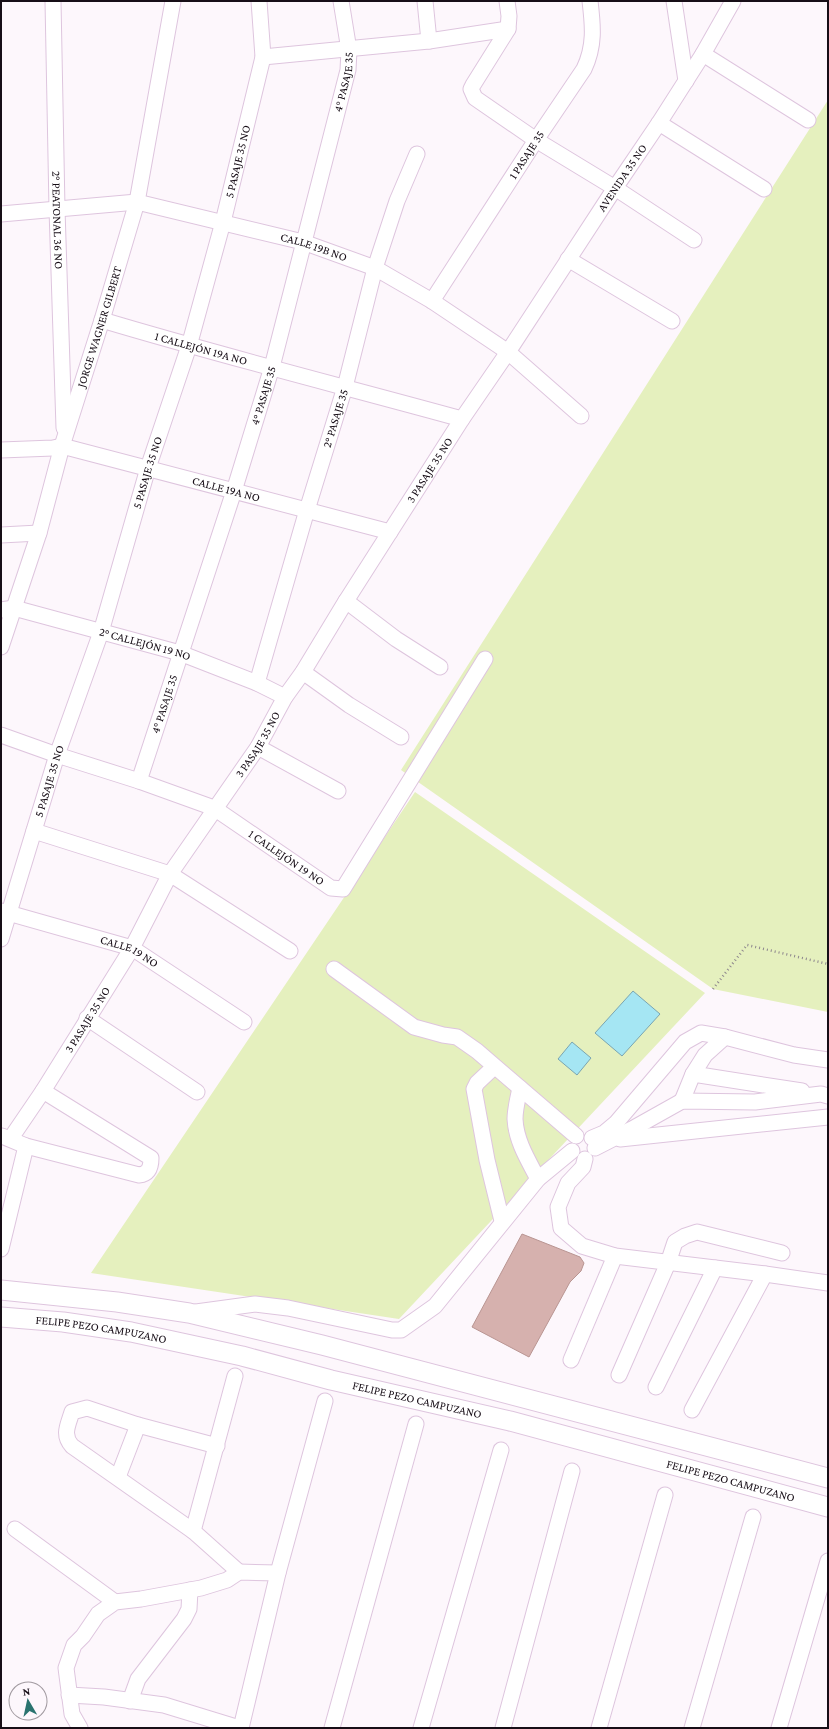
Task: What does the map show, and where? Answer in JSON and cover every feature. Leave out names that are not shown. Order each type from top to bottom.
[{"type":"main road","points":[[1,1290],[117,1302],[189,1313],[322,1345],[828,1478]]},
{"type":"main road","name":"FELIPE PEZO CAMPUZANO","points":[[1,1316],[63,1322],[131,1332],[242,1356],[352,1385],[510,1421],[828,1507]]},
{"type":"street","name":"2° PEATONAL 36 NO","points":[[53,1],[63,442]]},
{"type":"street","name":"JORGE WAGNER GILBERT","points":[[1,647],[8,609],[39,533],[63,442],[102,320],[137,202],[173,1]]},
{"type":"street","name":"5 PASAJE 35 NO","points":[[1,939],[4,912],[34,832],[57,755],[101,632],[148,468],[189,346],[223,222],[263,57],[259,1]]},
{"type":"street","name":"4° PASAJE 35","points":[[139,781],[234,491],[272,367],[348,70],[349,50],[341,1]]},
{"type":"street","points":[[425,1],[429,41]]},
{"type":"street","points":[[507,1],[509,16],[508,29],[473,84],[471,89],[475,98],[536,140],[615,188],[694,240]]},
{"type":"street","name":"1 PASAJE 35","points":[[432,301],[536,140],[584,70],[589,59],[593,42],[590,1]]},
{"type":"street","points":[[674,1],[686,81]]},
{"type":"street","name":"AVENIDA 35 NO","points":[[508,352],[686,81],[733,1]]},
{"type":"street","points":[[263,57],[349,50],[429,41],[508,29]]},
{"type":"street","points":[[703,54],[808,120]]},
{"type":"street","points":[[659,123],[764,189]]},
{"type":"street","name":"2° PASAJE 35","points":[[257,684],[306,510],[345,387],[375,268],[397,201],[417,154]]},
{"type":"street","name":"CALLE 19B NO","points":[[1,214],[137,202],[303,242],[375,268],[432,301],[508,352],[581,416]]},
{"type":"street","points":[[568,259],[672,321]]},
{"type":"street","name":"1 CALLEJÓN 19A NO","points":[[102,320],[189,346],[462,419]]},
{"type":"street","name":"3 PASAJE 35 NO","points":[[6,1137],[43,1091],[87,1018],[132,948],[170,874],[214,808],[258,748],[285,697],[303,672],[346,601],[462,419],[508,352]]},
{"type":"street","points":[[1,450],[53,448],[63,442]]},
{"type":"street","name":"CALLE 19A NO","points":[[63,442],[148,468],[390,532]]},
{"type":"street","points":[[1,535],[39,533]]},
{"type":"street","points":[[346,601],[396,639],[440,667]]},
{"type":"street","name":"2° CALLEJÓN 19 NO","points":[[8,609],[180,653],[285,697]]},
{"type":"street","name":"1 CALLEJÓN 19 NO","points":[[1,735],[57,755],[139,781],[214,808],[331,888],[343,889],[485,659]]},
{"type":"street","points":[[303,672],[349,705],[401,737]]},
{"type":"street","points":[[258,748],[338,791]]},
{"type":"street","points":[[34,832],[170,874],[290,951]]},
{"type":"street","name":"CALLE 19 NO","points":[[4,912],[132,948],[244,1022]]},
{"type":"street","points":[[334,969],[414,1027],[443,1035],[457,1037],[576,1136]]},
{"type":"street","points":[[87,1018],[197,1092]]},
{"type":"street","points":[[828,1060],[794,1055],[725,1037],[701,1033],[685,1042],[616,1123],[594,1143],[594,1153],[585,1159],[583,1167],[568,1183],[558,1207],[561,1228],[582,1246],[615,1256],[828,1283]]},
{"type":"street","points":[[682,1100],[693,1074],[705,1055],[725,1037]]},
{"type":"street","points":[[494,1067],[476,1083],[474,1090],[487,1160],[502,1221]]},
{"type":"street","points":[[693,1074],[824,1095]]},
{"type":"street","points":[[755,1102],[758,1084]]},
{"type":"street","points":[[520,1088],[515,1119],[521,1147],[538,1179]]},
{"type":"street","points":[[6,1137],[26,1146],[139,1175],[144,1174],[150,1167],[151,1158],[43,1091]]},
{"type":"street","points":[[613,1140],[682,1100],[755,1102],[824,1095]]},
{"type":"street","points":[[189,1313],[255,1304],[288,1308],[385,1329],[401,1330],[435,1306],[502,1221],[538,1179],[572,1151],[573,1140],[576,1136],[582,1134],[594,1143],[828,1117]]},
{"type":"street","points":[[1,1249],[26,1146]]},
{"type":"street","points":[[572,1151],[579,1158],[585,1159]]},
{"type":"street","points":[[619,1375],[668,1263],[675,1242],[685,1236],[697,1232],[782,1253]]},
{"type":"street","points":[[571,1360],[615,1256]]},
{"type":"street","points":[[656,1387],[715,1268]]},
{"type":"street","points":[[692,1410],[765,1274]]},
{"type":"street","points":[[193,1531],[236,1376]]},
{"type":"street","points":[[69,1695],[104,1697],[164,1705],[240,1728],[278,1573],[325,1401]]},
{"type":"street","points":[[217,1446],[138,1425],[87,1408],[72,1412],[66,1432],[67,1440],[72,1446],[193,1531],[239,1572]]},
{"type":"street","points":[[332,1728],[416,1424]]},
{"type":"street","points":[[118,1477],[138,1425]]},
{"type":"street","points":[[421,1728],[501,1450]]},
{"type":"street","points":[[503,1728],[572,1471]]},
{"type":"street","points":[[599,1728],[666,1495]]},
{"type":"street","points":[[692,1728],[753,1517]]},
{"type":"street","points":[[15,1530],[115,1602]]},
{"type":"street","points":[[779,1728],[828,1561]]},
{"type":"street","points":[[80,1728],[72,1714],[66,1668],[74,1645],[83,1636],[98,1614],[115,1602],[141,1600],[190,1590],[227,1580],[239,1572],[278,1573]]},
{"type":"street","points":[[130,1701],[138,1679],[184,1619],[189,1609],[190,1590]]},
{"type":"path","points":[[713,989],[747,945],[828,964]]},
{"type":"green space","points":[[828,100],[828,1012],[713,989],[401,770]]},
{"type":"green space","points":[[415,792],[705,993],[399,1319],[91,1273]]},
{"type":"water","points":[[633,991],[660,1014],[622,1056],[595,1033]]},
{"type":"water","points":[[572,1042],[591,1058],[577,1075],[558,1059]]},
{"type":"building","points":[[522,1234],[580,1257],[584,1263],[581,1271],[570,1282],[529,1357],[472,1327]]}]
